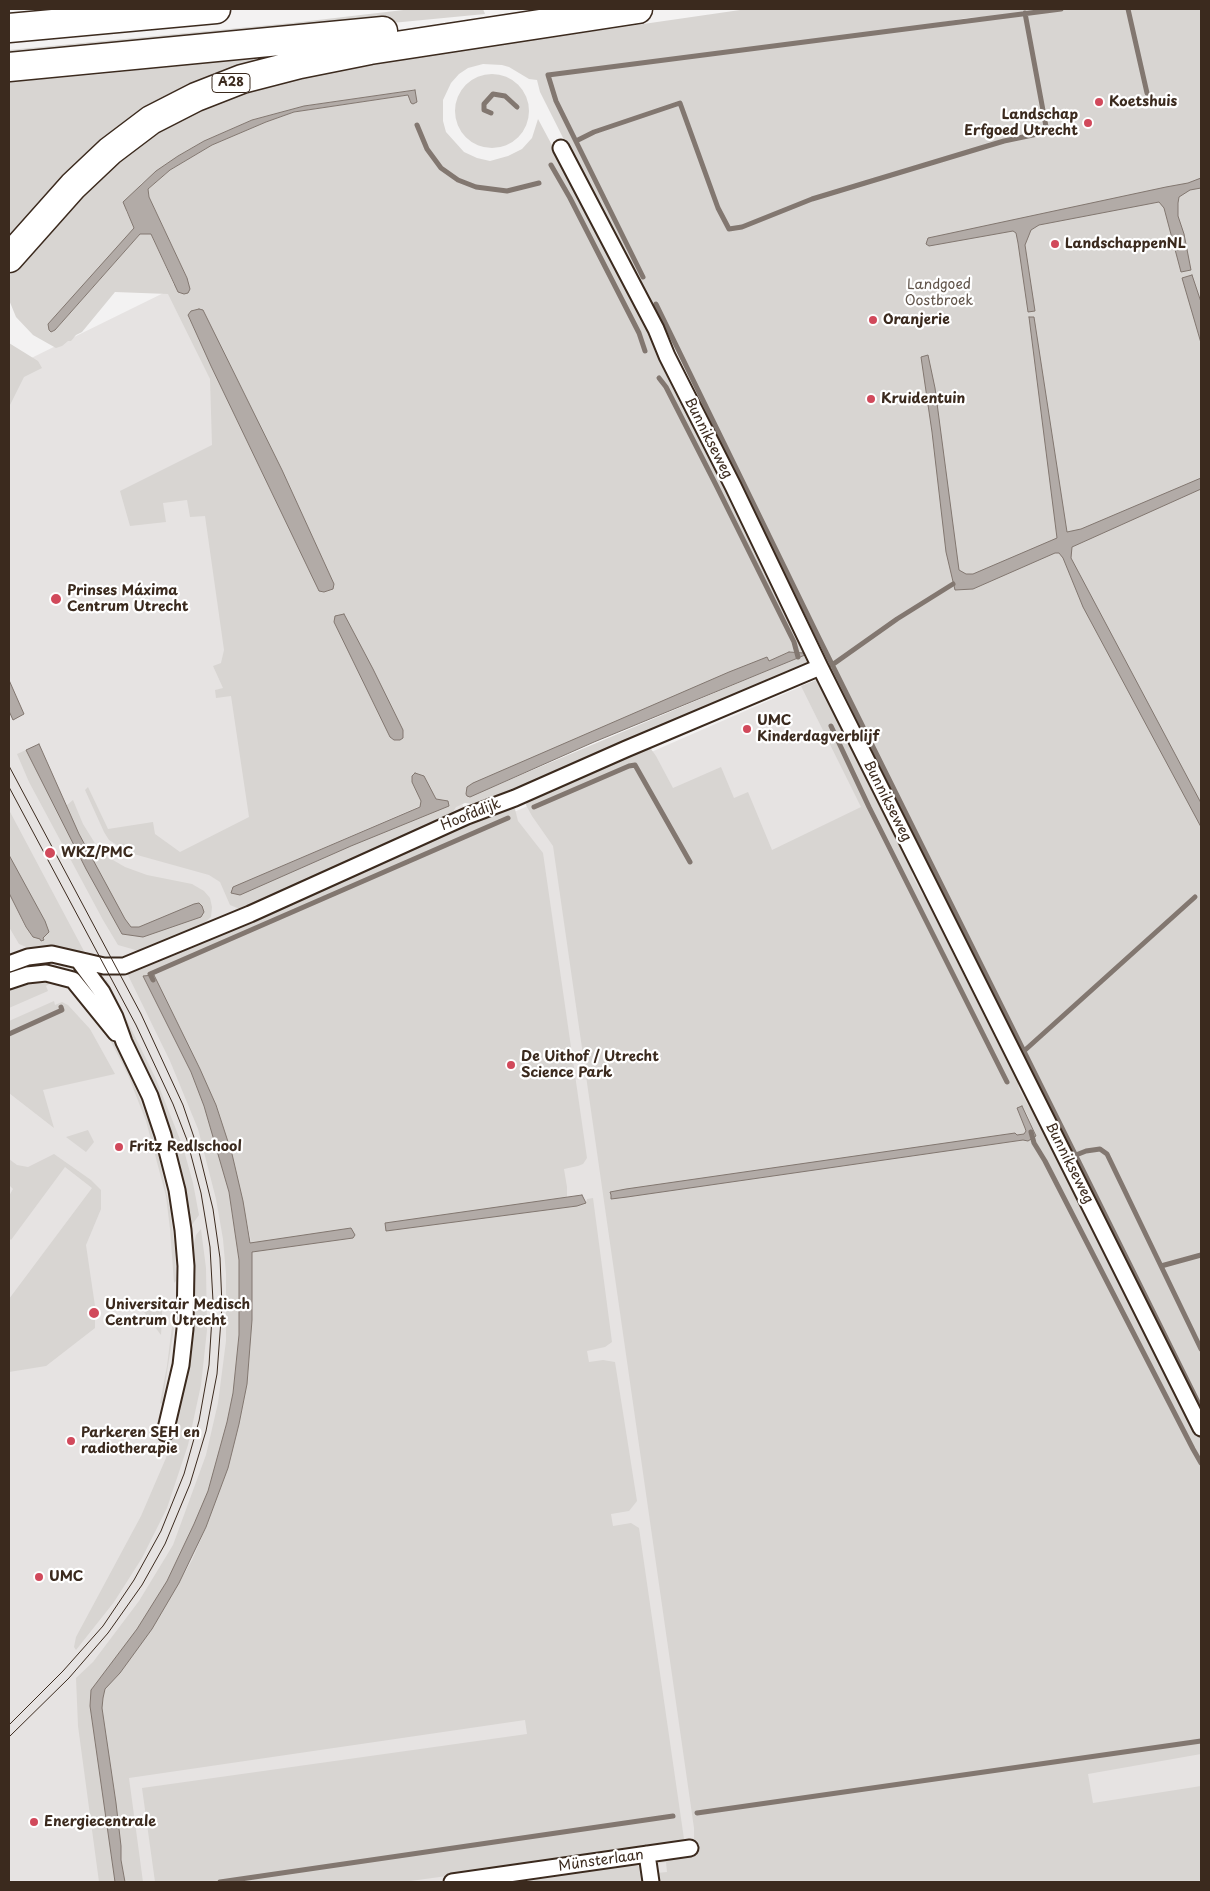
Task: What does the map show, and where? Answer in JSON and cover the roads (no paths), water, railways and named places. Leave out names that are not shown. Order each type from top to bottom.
[{"type":"highway","points":[[9,28],[216,9]]},
{"type":"highway","points":[[9,67],[595,9]]},
{"type":"highway","name":"A28","points":[[9,258],[73,186],[110,151],[151,120],[196,97],[252,77],[300,64],[370,50],[638,9]]},
{"type":"street","name":"Bunnikseweg","points":[[561,148],[656,329],[667,356],[733,486],[820,668],[1201,1428]]},
{"type":"street","name":"Hoofddijk","points":[[91,977],[250,914],[467,816],[515,798],[626,749],[820,668]]},
{"type":"street","points":[[10,967],[28,957],[52,954],[79,961],[120,966]]},
{"type":"street","points":[[79,961],[102,992],[150,1096],[163,1135],[176,1190],[183,1230],[186,1266],[184,1329],[181,1365],[165,1433]]},
{"type":"street","points":[[10,967],[41,965],[91,977]]},
{"type":"street","points":[[9,981],[27,975],[54,974],[73,980],[124,1042]]},
{"type":"street","name":"Münsterlaan","points":[[452,1882],[690,1848]]},
{"type":"street","points":[[647,1854],[651,1882]]},
{"type":"waterway","points":[[643,277],[556,101],[548,75],[1061,9]]},
{"type":"waterway","points":[[1128,9],[1147,93]]},
{"type":"waterway","points":[[576,141],[594,132],[680,103],[718,208],[729,229],[742,227],[812,199],[1004,141],[1047,132],[1025,13]]},
{"type":"waterway","points":[[491,113],[484,110],[484,104],[493,94],[505,96],[517,107]]},
{"type":"waterway","points":[[417,125],[427,149],[441,168],[458,180],[476,187],[507,191],[539,183]]},
{"type":"waterway","points":[[551,165],[570,198],[639,333],[645,351]]},
{"type":"waterway","points":[[656,304],[819,638],[1201,1408]]},
{"type":"waterway","points":[[659,378],[666,387],[716,485],[794,642],[798,657]]},
{"type":"waterway","points":[[832,665],[897,619],[953,584]]},
{"type":"waterway","points":[[831,726],[869,807],[1007,1082]]},
{"type":"waterway","points":[[534,807],[635,765],[690,862]]},
{"type":"waterway","points":[[153,980],[150,974],[508,818]]},
{"type":"waterway","points":[[1024,1051],[1195,897]]},
{"type":"waterway","points":[[9,1034],[62,1010],[61,1007]]},
{"type":"waterway","points":[[1031,1132],[1034,1143],[1201,1463]]},
{"type":"waterway","points":[[1076,1155],[1100,1149],[1107,1154],[1201,1349]]},
{"type":"waterway","points":[[1161,1266],[1201,1255]]},
{"type":"waterway","points":[[697,1813],[1201,1741]]},
{"type":"waterway","points":[[220,1882],[673,1816]]},
{"type":"tram line","points":[[9,766],[141,1014],[183,1105],[199,1152],[213,1209],[220,1258],[222,1306],[217,1374],[206,1431],[190,1484],[165,1544],[142,1585],[108,1633],[69,1678],[9,1737]]},
{"type":"tram line","points":[[9,787],[136,1025],[173,1104],[187,1140],[201,1193],[210,1247],[213,1301],[209,1365],[199,1421],[184,1474],[161,1531],[134,1580],[103,1626],[63,1671],[9,1725]]},
{"type":"place","name":"Koetshuis","points":[[1099,102]]},
{"type":"place","name":"Landschap Erfgoed Utrecht","points":[[1088,123]]},
{"type":"place","name":"LandschappenNL","points":[[1055,244]]},
{"type":"place","name":"Oranjerie","points":[[873,320]]},
{"type":"place","name":"Kruidentuin","points":[[871,399]]},
{"type":"place","name":"Prinses Máxima Centrum Utrecht","points":[[56,599]]},
{"type":"place","name":"UMC Kinderdagverblijf","points":[[747,729]]},
{"type":"place","name":"WKZ/PMC","points":[[50,853]]},
{"type":"place","name":"De Uithof / Utrecht Science Park","points":[[511,1065]]},
{"type":"place","name":"Fritz Redlschool","points":[[119,1147]]},
{"type":"place","name":"Universitair Medisch Centrum Utrecht","points":[[94,1313]]},
{"type":"place","name":"Parkeren SEH en radiotherapie","points":[[71,1441]]},
{"type":"place","name":"UMC","points":[[39,1577]]},
{"type":"place","name":"Energiecentrale","points":[[34,1822]]},
{"type":"park label","name":"Landgoed Oostbroek","points":[[939,294]]}]
